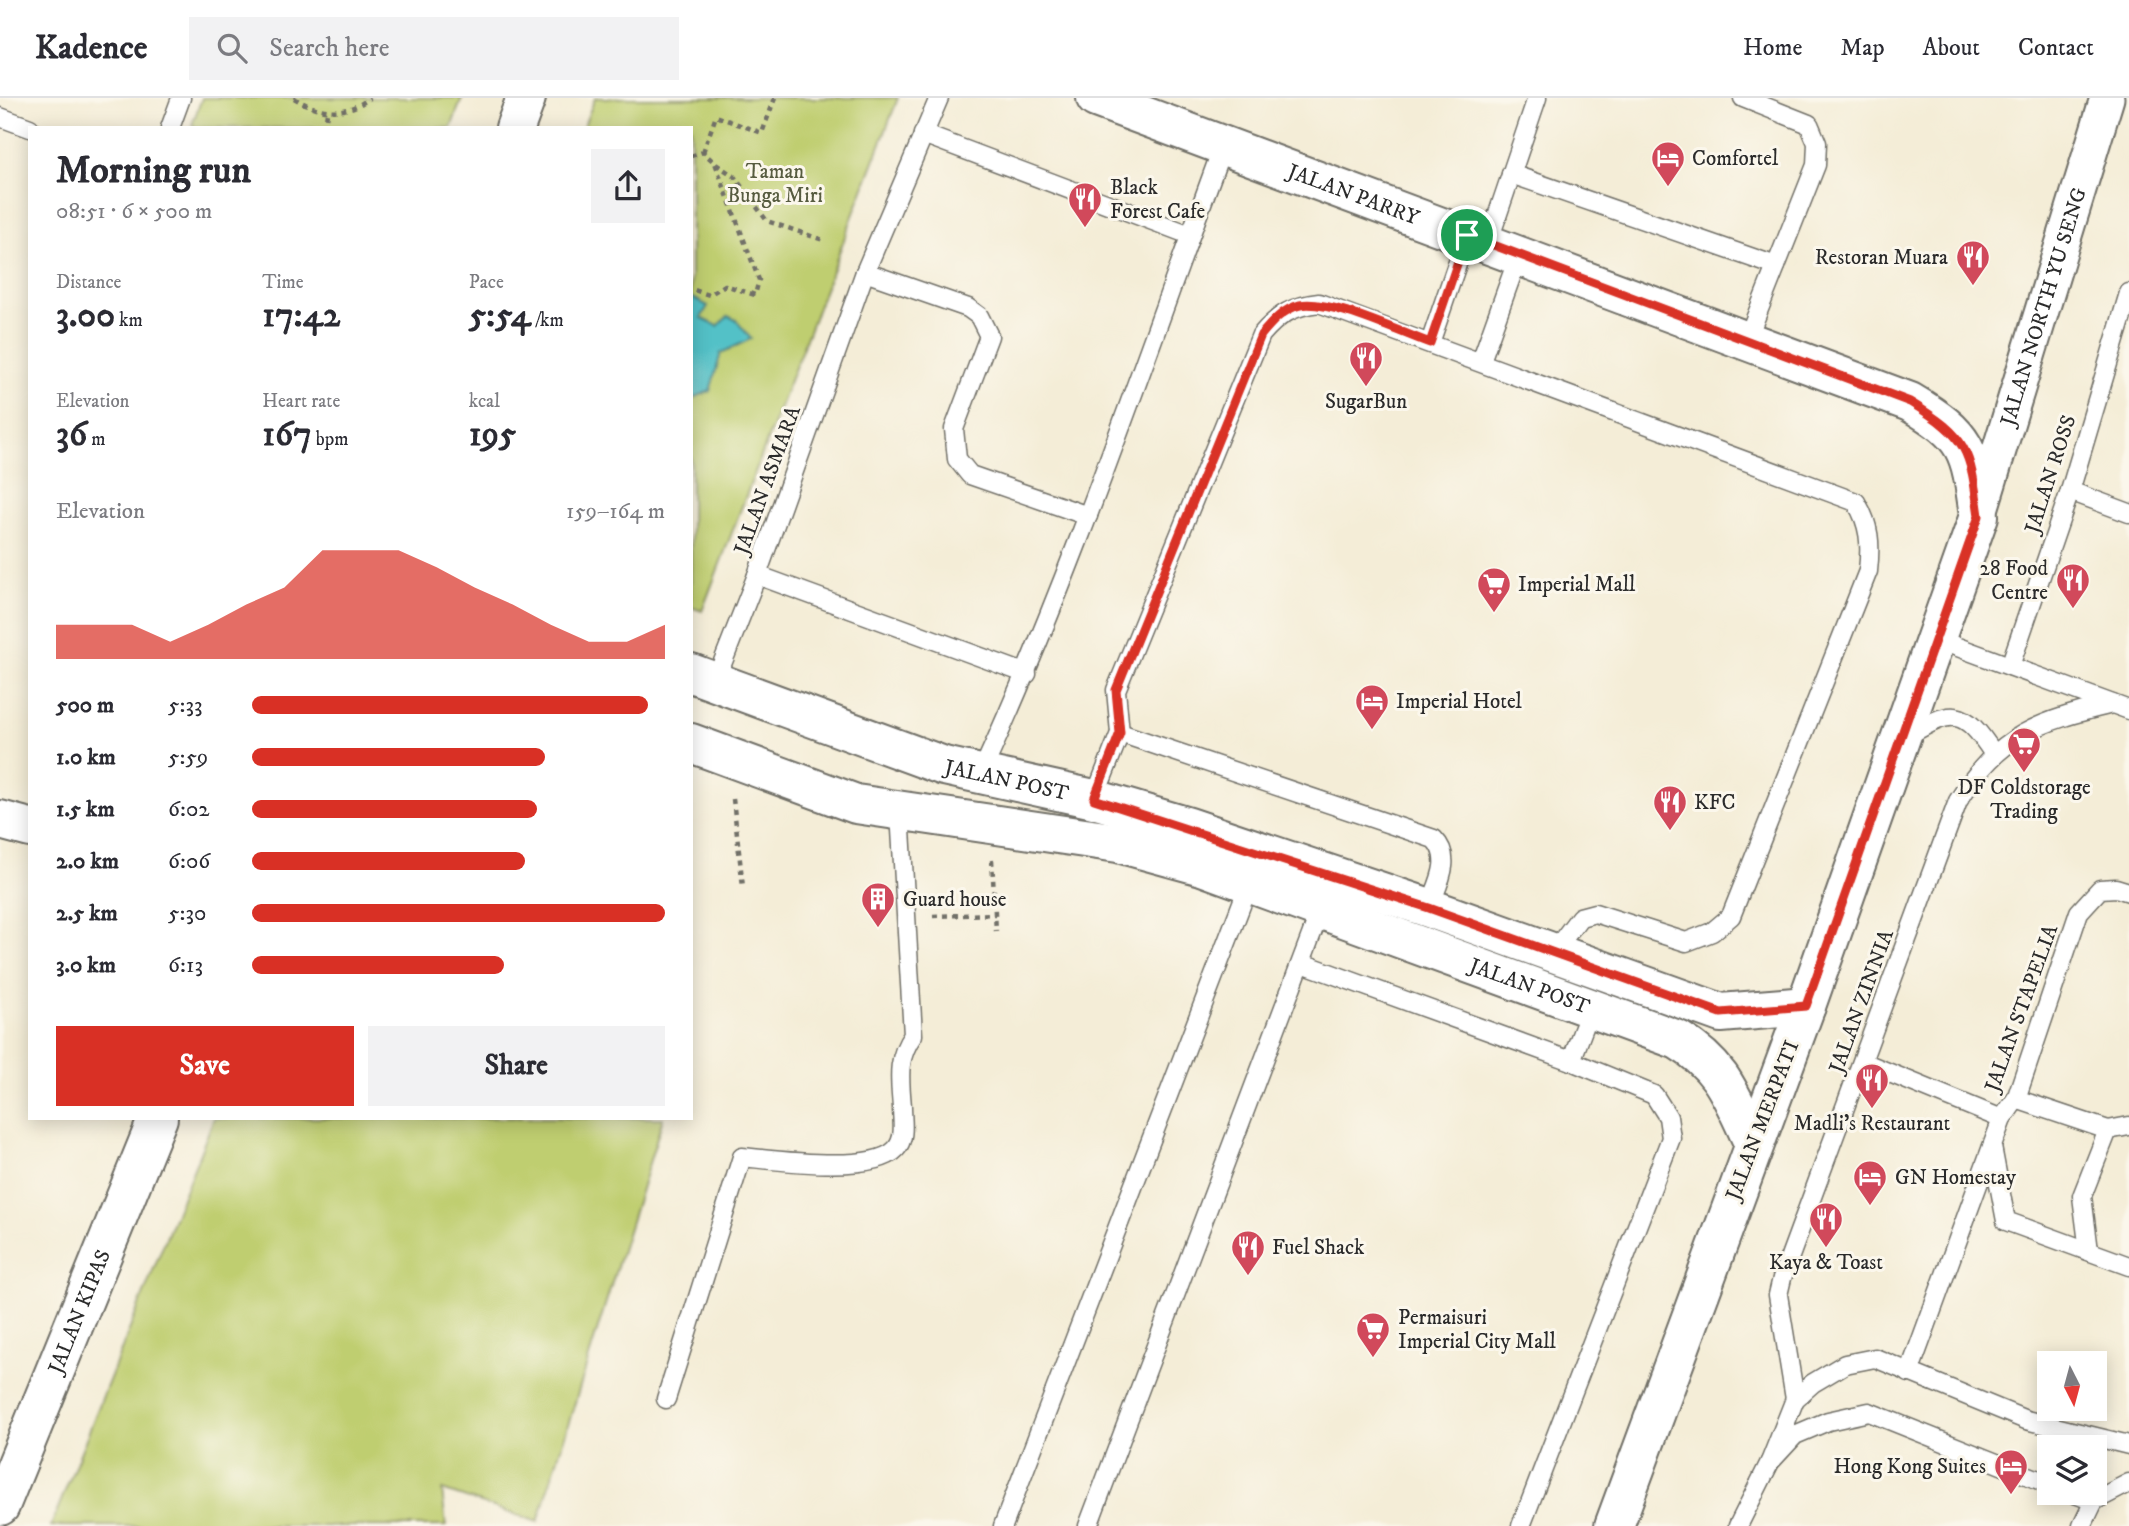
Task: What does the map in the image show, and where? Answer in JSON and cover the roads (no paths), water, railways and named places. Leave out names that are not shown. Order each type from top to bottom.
[{"type":"street","points":[[516,126],[526,98]]},
{"type":"street","name":"JALAN PARRY","points":[[1096,98],[1910,402],[1945,422],[1972,458],[1979,516]]},
{"type":"street","name":"JALAN NORTH YU SENG","points":[[1979,516],[2107,98]]},
{"type":"street","name":"JALAN MERPATI","points":[[1614,1526],[1753,1142],[1806,1006],[1979,516]]},
{"type":"street","name":"JALAN POST","points":[[703,678],[944,766],[1094,799],[1429,908],[1721,1013],[1806,1006]]},
{"type":"street","name":"JALAN POST","points":[[693,744],[856,804],[1118,843],[1202,866],[1678,1040],[1704,1056],[1724,1080],[1753,1142]]},
{"type":"street","points":[[0,820],[28,827]]},
{"type":"street","name":"JALAN KIPAS","points":[[0,1506],[157,1120]]},
{"type":"lane","points":[[171,126],[181,98]]},
{"type":"lane","name":"JALAN ASMARA","points":[[939,98],[865,272],[757,575],[1027,674]]},
{"type":"lane","points":[[1481,361],[1491,244],[1537,98]]},
{"type":"lane","points":[[1743,98],[1810,124],[1818,143],[1816,165],[1746,342]]},
{"type":"lane","points":[[0,117],[28,127]]},
{"type":"lane","points":[[923,134],[1190,235]]},
{"type":"lane","points":[[980,776],[1027,674],[1088,516],[1223,146]]},
{"type":"lane","points":[[1511,174],[1776,266]]},
{"type":"lane","points":[[1430,343],[1491,244]]},
{"type":"lane","points":[[865,272],[968,308],[979,316],[989,336],[954,429],[957,458],[970,475],[1088,516]]},
{"type":"lane","name":"JALAN ROSS","points":[[2010,666],[2070,491],[2129,293]]},
{"type":"lane","points":[[1094,799],[1120,733],[1116,690],[1261,335],[1277,316],[1298,306],[1320,303],[1856,502],[1867,520],[1871,548],[1868,570],[1731,916],[1712,933],[1686,942],[1595,913],[1580,917],[1552,954]]},
{"type":"lane","points":[[2070,491],[2129,513]]},
{"type":"lane","points":[[703,678],[757,575]]},
{"type":"lane","points":[[1936,639],[2120,707]]},
{"type":"lane","name":"JALAN ZINNIA","points":[[1795,1399],[1778,1295],[1958,801],[1993,753],[2050,719],[2120,707]]},
{"type":"lane","points":[[1899,741],[1933,720],[1956,716],[1969,720],[1993,753]]},
{"type":"lane","points":[[1120,733],[1434,839],[1442,848],[1445,862],[1429,908]]},
{"type":"lane","points":[[666,1399],[742,1157],[811,1164],[883,1159],[898,1147],[903,1132],[899,1061],[913,1035],[900,812]]},
{"type":"lane","points":[[1003,1526],[1250,883]]},
{"type":"lane","name":"JALAN STAPELIA","points":[[1909,1373],[2002,1119],[2016,1100],[2079,912],[2100,889],[2116,888],[2129,892]]},
{"type":"lane","points":[[1087,1526],[1321,909]]},
{"type":"lane","points":[[1302,963],[1571,1061],[1654,1095],[1668,1117],[1671,1138],[1521,1526]]},
{"type":"lane","points":[[1571,1061],[1591,1009]]},
{"type":"lane","points":[[1863,1062],[2002,1119]]},
{"type":"lane","points":[[2016,1100],[2108,1129],[2129,1126]]},
{"type":"lane","points":[[2089,1251],[2082,1196],[2108,1129]]},
{"type":"lane","points":[[1992,1147],[2006,1221],[2129,1266]]},
{"type":"lane","points":[[1738,1526],[1770,1462],[1795,1399],[1813,1382],[1844,1364],[1875,1358],[2026,1420],[2070,1435]]},
{"type":"lane","points":[[1770,1462],[1795,1436],[1828,1421],[1869,1412],[2037,1479]]},
{"type":"lane","points":[[2107,1443],[2129,1445]]},
{"type":"lane","points":[[2107,1492],[2129,1483]]},
{"type":"lane","points":[[2082,1526],[2091,1505]]},
{"type":"water","points":[[693,298],[708,306],[701,318],[718,326],[728,316],[736,320],[751,339],[721,353],[710,391],[693,398]]},
{"type":"place","name":"Comfortel","points":[[1668,188]]},
{"type":"place","name":"Black Forest Cafe","points":[[1085,229]]},
{"type":"place","name":"Restoran Muara","points":[[1973,287]]},
{"type":"place","name":"SugarBun","points":[[1366,388]]},
{"type":"place","name":"28 Food Centre","points":[[2073,610]]},
{"type":"place","name":"Imperial Mall","points":[[1494,614]]},
{"type":"place","name":"Imperial Hotel","points":[[1372,731]]},
{"type":"place","name":"DF Coldstorage Trading","points":[[2024,774]]},
{"type":"place","name":"KFC","points":[[1670,832]]},
{"type":"place","name":"Guard house","points":[[878,929]]},
{"type":"place","name":"Madli’s Restaurant","points":[[1872,1110]]},
{"type":"place","name":"GN Homestay","points":[[1870,1207]]},
{"type":"place","name":"Kaya & Toast","points":[[1826,1249]]},
{"type":"place","name":"Fuel Shack","points":[[1248,1277]]},
{"type":"place","name":"Permaisuri Imperial City Mall","points":[[1373,1359]]},
{"type":"place","name":"Hong Kong Suites","points":[[2011,1496]]},
{"type":"park label","name":"Taman Bunga Miri","points":[[775,183]]}]
